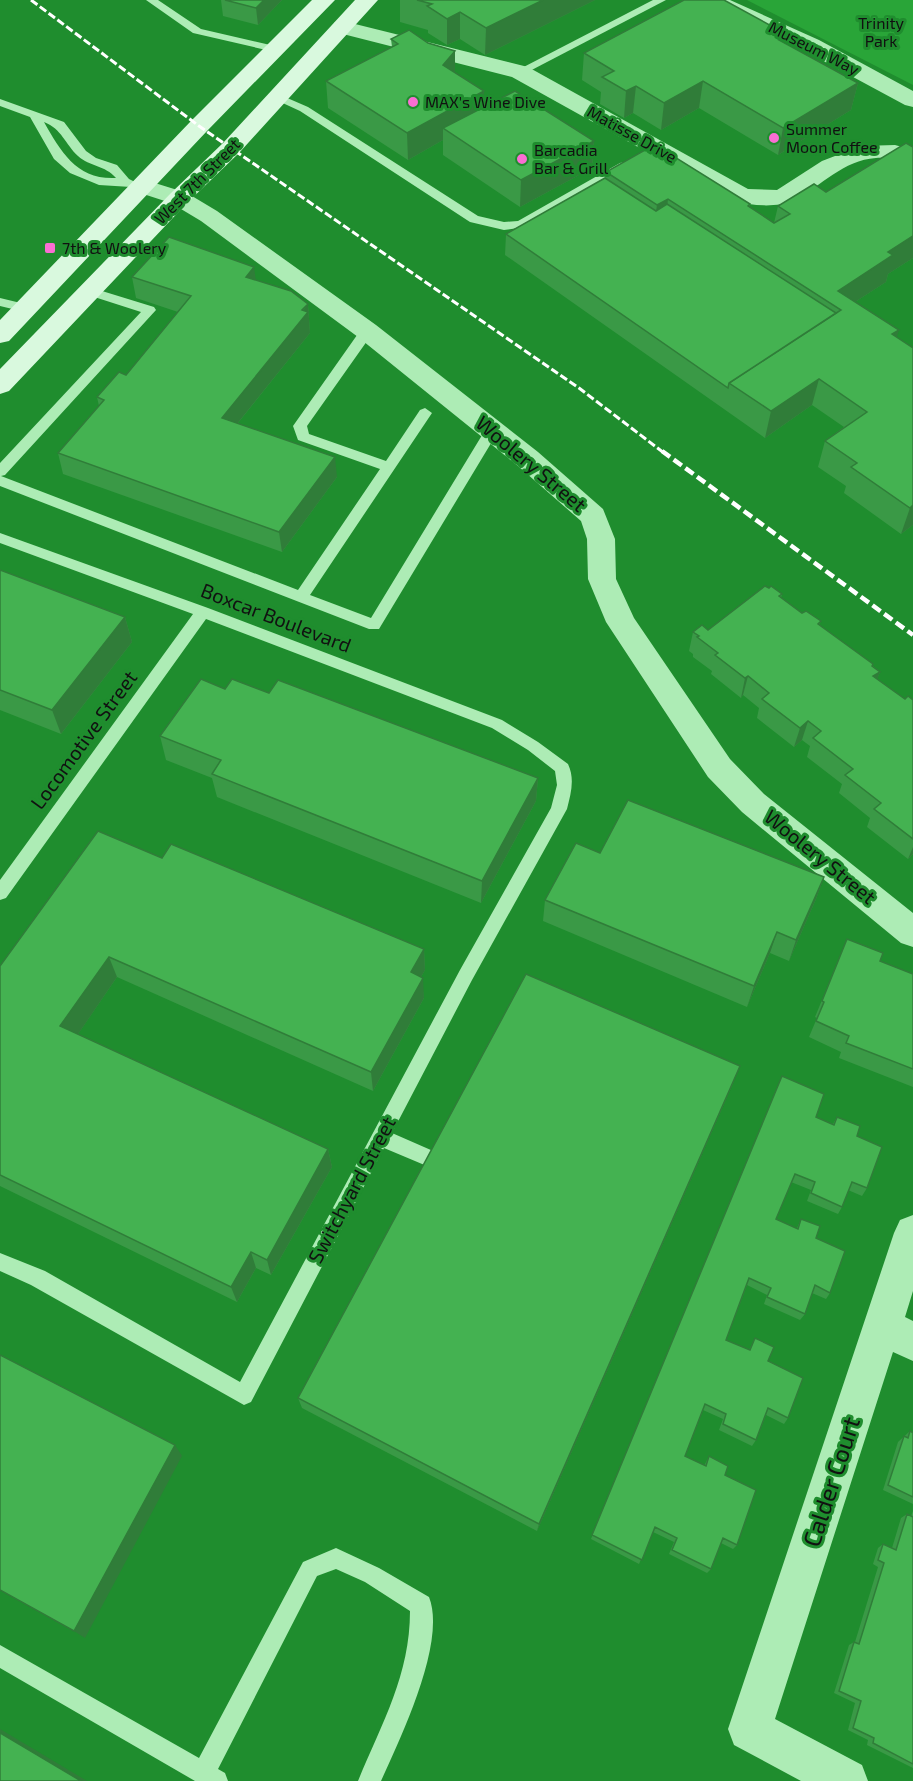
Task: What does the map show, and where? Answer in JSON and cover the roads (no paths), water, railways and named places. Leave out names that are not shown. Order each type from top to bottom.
[{"type":"main road","name":"West 7th Street","points":[[0,335],[134,183],[324,0]]},
{"type":"main road","name":"West 7th Street","points":[[0,385],[179,198],[231,148],[367,0]]},
{"type":"street","name":"Museum Way","points":[[713,0],[811,45],[913,100]]},
{"type":"street","name":"Matisse Drive","points":[[343,27],[520,72],[646,152],[730,191],[757,199],[785,195],[855,153],[886,150],[913,157]]},
{"type":"street","name":"Woolery Street","points":[[134,183],[179,198],[221,224],[367,331],[528,459],[593,516],[601,539],[602,579],[621,622],[718,768],[753,803],[913,933]]},
{"type":"street","name":"Calder Court","points":[[846,1781],[750,1730],[898,1334],[913,1233]]},
{"type":"lane","points":[[152,0],[197,31],[274,49]]},
{"type":"lane","points":[[520,72],[661,0]]},
{"type":"lane","points":[[278,97],[304,109],[474,219],[496,225],[521,224],[574,200],[646,152]]},
{"type":"lane","points":[[0,102],[60,124],[82,153],[92,160],[114,167],[134,183]]},
{"type":"lane","points":[[34,114],[62,163],[70,171],[101,181],[134,183]]},
{"type":"lane","points":[[0,472],[150,310],[89,291]]},
{"type":"lane","points":[[0,302],[25,308]]},
{"type":"lane","points":[[367,331],[300,426],[303,437],[389,467]]},
{"type":"lane","points":[[301,597],[425,413]]},
{"type":"lane","points":[[0,481],[374,625],[492,430]]},
{"type":"lane","name":"Boxcar Boulevard","points":[[0,538],[203,612],[497,724],[533,746]]},
{"type":"lane","name":"Locomotive Street","points":[[0,894],[203,612]]},
{"type":"lane","name":"Switchyard Street","points":[[0,1262],[38,1278],[244,1395],[466,975],[560,809],[565,785],[562,768],[533,746]]},
{"type":"lane","points":[[380,1137],[434,1160]]},
{"type":"lane","points":[[0,1656],[210,1777],[310,1569],[336,1558],[372,1575],[421,1605],[421,1640],[401,1711],[369,1781]]},
{"type":"railway","points":[[31,0],[199,126],[579,388],[664,453]]},
{"type":"railway","points":[[662,451],[913,635]]},
{"type":"place","name":"MAX's Wine Dive","points":[[413,102]]},
{"type":"place","name":"Summer Moon Coffee","points":[[774,138]]},
{"type":"place","name":"Barcadia Bar & Grill","points":[[522,159]]},
{"type":"place","name":"7th & Woolery","points":[[50,248]]},
{"type":"park label","name":"Trinity Park","points":[[881,32]]}]
